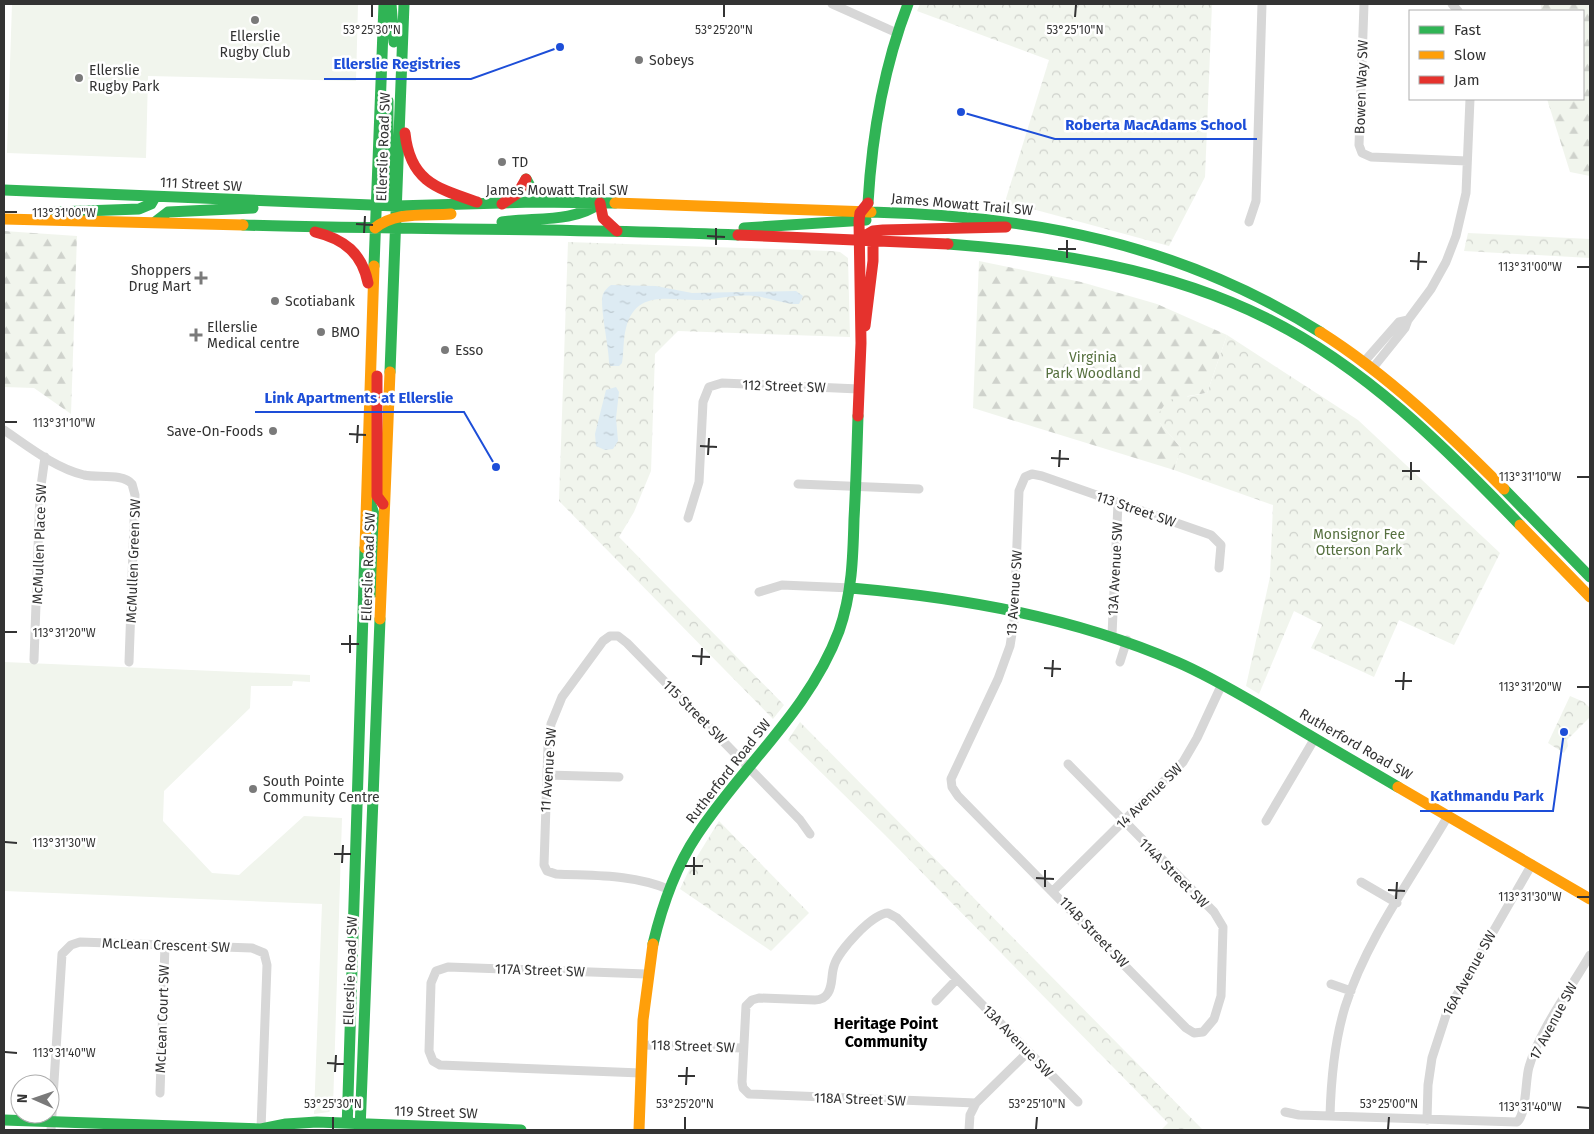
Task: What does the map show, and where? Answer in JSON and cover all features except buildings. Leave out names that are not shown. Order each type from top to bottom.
[{"type":"main road","name":"Ellerslie Road SW","points":[[360,1128],[373,738],[380,654],[386,507],[390,214],[383,33],[384,4]]},
{"type":"main road","points":[[391,4],[394,16],[396,69],[400,86]]},
{"type":"main road","name":"Ellerslie Road SW","points":[[347,1127],[375,228],[390,214],[399,102],[404,4]]},
{"type":"main road","points":[[709,234],[736,228],[860,217],[868,203],[870,154],[876,112],[897,32],[908,4]]},
{"type":"main road","points":[[350,204],[365,201],[371,191],[379,57],[383,33]]},
{"type":"main road","points":[[399,102],[407,154],[424,182],[444,192],[486,205]]},
{"type":"main road","points":[[502,204],[518,193],[526,179],[532,190],[553,202]]},
{"type":"main road","name":"111 Street SW","points":[[4,190],[350,204],[390,214]]},
{"type":"main road","points":[[8,219],[44,212],[139,209],[150,204],[155,196]]},
{"type":"main road","name":"James Mowatt Trail SW","points":[[390,214],[486,205],[553,202],[860,217],[873,213],[957,216],[1036,225],[1115,242],[1203,272],[1296,317],[1368,366],[1438,425],[1590,577]]},
{"type":"main road","points":[[156,222],[168,212],[251,209],[292,203]]},
{"type":"main road","points":[[480,228],[526,218],[583,213],[594,210],[600,203]]},
{"type":"main road","points":[[600,203],[603,218],[607,224],[617,231]]},
{"type":"main road","name":"Rutherford Road SW","points":[[861,343],[869,301],[873,235],[873,213],[868,203]]},
{"type":"main road","points":[[8,219],[375,228],[390,214],[480,228],[859,239],[873,235],[1036,225]]},
{"type":"main road","name":"Rutherford Road SW","points":[[639,1130],[646,974],[654,932],[668,889],[699,831],[750,768],[811,687],[839,634],[851,588],[860,389],[860,217]]},
{"type":"main road","points":[[286,225],[325,234],[350,246],[358,254],[364,264],[367,276],[372,320]]},
{"type":"main road","points":[[873,235],[1041,252],[1114,264],[1184,283],[1228,300],[1270,320],[1313,345],[1359,376],[1432,438],[1590,596]]},
{"type":"main road","points":[[371,342],[378,394],[377,496],[386,507]]},
{"type":"main road","points":[[1359,376],[1368,366]]},
{"type":"main road","points":[[366,496],[374,506],[374,592],[380,654]]},
{"type":"main road","name":"Rutherford Road SW","points":[[851,588],[937,596],[1014,610],[1127,640],[1188,666],[1222,684],[1590,899]]},
{"type":"main road","name":"119 Street SW","points":[[4,1120],[51,1126],[264,1129],[286,1124],[317,1122],[360,1128],[521,1130]]},
{"type":"street","points":[[832,4],[897,32]]},
{"type":"street","points":[[1249,222],[1256,201],[1262,4]]},
{"type":"street","name":"Bowen Way SW","points":[[1364,4],[1359,145],[1362,153],[1371,157],[1467,161]]},
{"type":"street","points":[[1368,366],[1399,322],[1408,320],[1438,276],[1456,236],[1465,199],[1470,100]]},
{"type":"street","name":"112 Street SW","points":[[688,518],[700,482],[703,402],[709,387],[722,383],[860,389]]},
{"type":"street","name":"McMullen Green SW","points":[[4,430],[45,457],[77,473],[128,480],[134,487],[136,494],[129,662]]},
{"type":"street","name":"McMullen Place SW","points":[[34,660],[40,493],[45,457]]},
{"type":"street","name":"113 Street SW","points":[[1025,477],[1032,474],[1042,476],[1211,535],[1221,545],[1219,568]]},
{"type":"street","name":"13 Avenue SW","points":[[952,787],[953,773],[1003,669],[1012,635],[1019,491],[1025,477]]},
{"type":"street","points":[[798,484],[918,489]]},
{"type":"street","name":"13A Avenue SW","points":[[1112,635],[1118,503]]},
{"type":"street","points":[[759,592],[782,585],[851,588]]},
{"type":"street","name":"11 Avenue SW","points":[[618,636],[610,636],[603,641],[558,704],[549,735],[544,860],[547,871],[556,874],[626,877],[644,880],[668,889]]},
{"type":"street","name":"115 Street SW","points":[[618,636],[750,768],[800,820],[810,834]]},
{"type":"street","points":[[1120,662],[1127,640]]},
{"type":"street","name":"14 Avenue SW","points":[[1053,891],[1183,762],[1198,738],[1222,684]]},
{"type":"street","points":[[1266,821],[1315,738]]},
{"type":"street","name":"114A Street SW","points":[[1068,764],[1218,917],[1223,932],[1220,1005],[1214,1019],[1206,1030],[1194,1033]]},
{"type":"street","points":[[547,775],[619,777]]},
{"type":"street","name":"114B Street SW","points":[[952,787],[962,800],[1186,1028],[1194,1033]]},
{"type":"street","points":[[1330,1116],[1335,1051],[1351,991],[1371,947],[1448,816]]},
{"type":"street","name":"16A Avenue SW","points":[[1427,1120],[1431,1064],[1447,1012],[1532,864]]},
{"type":"street","points":[[1361,882],[1397,903]]},
{"type":"street","name":"13A Avenue SW","points":[[743,1048],[744,1015],[748,1003],[759,998],[815,1000],[823,998],[830,990],[834,966],[841,952],[875,917],[886,912],[897,918],[1078,1102]]},
{"type":"street","name":"McLean Crescent SW","points":[[51,1126],[62,959],[64,950],[70,945],[80,942],[252,948],[261,951],[266,956],[268,965],[264,1129]]},
{"type":"street","name":"McLean Court SW","points":[[160,1093],[165,946]]},
{"type":"street","name":"17 Avenue SW","points":[[1427,1120],[1512,1123],[1520,1120],[1523,1115],[1525,1087],[1532,1057],[1590,955]]},
{"type":"street","name":"117A Street SW","points":[[641,1072],[445,1066],[433,1061],[429,1051],[431,983],[436,971],[448,967],[646,974]]},
{"type":"street","points":[[936,1001],[958,979]]},
{"type":"street","points":[[1332,984],[1351,991]]},
{"type":"street","name":"118 Street SW","points":[[642,1044],[743,1048]]},
{"type":"street","name":"118A Street SW","points":[[743,1048],[742,1082],[746,1092],[757,1096],[976,1103]]},
{"type":"street","points":[[969,1130],[970,1115],[976,1103],[1028,1052]]},
{"type":"street","points":[[1285,1112],[1427,1120]]},
{"type":"green space","name":"Ellerslie Rugby Park","points":[[12,4],[358,4],[356,81],[148,76],[146,158],[7,153]]},
{"type":"green space","points":[[920,4],[1212,4],[1205,177],[1169,246],[1025,207],[1004,205],[1049,60],[917,11]]},
{"type":"green space","points":[[1541,4],[1590,4],[1590,176],[1570,172],[1547,100],[1584,100],[1584,10],[1541,10]]},
{"type":"green space","points":[[4,231],[77,236],[71,414],[34,388],[4,387]]},
{"type":"green space","points":[[1468,233],[1590,239],[1590,258],[1464,251]]},
{"type":"green space","points":[[568,242],[832,251],[840,252],[848,258],[850,337],[678,331],[655,354],[651,471],[634,512],[619,537],[784,705],[773,719],[559,501]]},
{"type":"green space","name":"Virginia Park Woodland","points":[[979,261],[1081,282],[1157,304],[1227,335],[1207,393],[1188,396],[1160,423],[1181,448],[1174,470],[973,408]]},
{"type":"green space","name":"Monsignor Fee Otterson Park","points":[[1227,335],[1358,420],[1500,553],[1454,645],[1399,620],[1374,677],[1311,648],[1322,625],[1294,611],[1259,694],[1246,686],[1270,577],[1273,505],[1174,470],[1181,448],[1160,423],[1158,414],[1168,400],[1207,393]]},
{"type":"green space","points":[[4,662],[310,675],[310,682],[293,681],[292,686],[251,686],[250,708],[164,791],[163,821],[212,873],[239,875],[304,816],[342,818],[333,1108],[329,1112],[314,1114],[322,904],[4,891]]},
{"type":"green space","points":[[1570,696],[1584,702],[1590,708],[1590,717],[1567,740],[1568,746],[1564,753],[1548,743]]},
{"type":"green space","points":[[800,722],[1203,1130],[1161,1130],[1168,1123],[885,835],[788,740]]},
{"type":"green space","points":[[719,821],[809,913],[771,951],[680,889],[690,868]]},
{"type":"water","points":[[611,285],[656,286],[692,293],[796,291],[803,296],[799,304],[747,296],[700,300],[656,299],[646,302],[631,315],[625,332],[622,363],[619,366],[610,366],[602,299],[603,294]]},
{"type":"water","points":[[616,387],[619,392],[616,418],[618,441],[613,449],[605,450],[596,446],[595,434],[606,390]]},
{"type":"traffic: fast","points":[[374,266],[384,4]]},
{"type":"traffic: fast","points":[[391,4],[394,42]]},
{"type":"traffic: fast","points":[[390,372],[404,4]]},
{"type":"traffic: fast","points":[[868,203],[872,152],[885,77],[908,4]]},
{"type":"traffic: fast","points":[[388,101],[388,198]]},
{"type":"traffic: fast","points":[[526,179],[532,190],[550,201]]},
{"type":"traffic: fast","points":[[4,190],[396,206],[534,202],[615,203]]},
{"type":"traffic: fast","points":[[56,212],[139,209],[151,204],[155,197]]},
{"type":"traffic: fast","points":[[502,222],[578,214],[600,203]]},
{"type":"traffic: fast","points":[[155,222],[168,212],[253,208]]},
{"type":"traffic: fast","points":[[871,212],[991,220],[1104,240],[1160,256],[1214,277],[1267,302],[1320,332]]},
{"type":"traffic: fast","points":[[744,228],[866,220]]},
{"type":"traffic: fast","points":[[243,225],[738,235]]},
{"type":"traffic: fast","points":[[948,244],[989,247],[1071,258],[1151,275],[1228,301],[1266,318],[1302,337],[1370,384],[1402,410],[1433,438],[1520,525]]},
{"type":"traffic: fast","points":[[653,944],[670,888],[689,848],[715,809],[774,737],[811,687],[839,631],[847,603],[852,561],[858,416]]},
{"type":"traffic: fast","points":[[1504,489],[1590,577]]},
{"type":"traffic: fast","points":[[369,499],[375,517],[374,592]]},
{"type":"traffic: fast","points":[[347,1130],[365,548]]},
{"type":"traffic: fast","points":[[851,588],[935,597],[1017,612],[1058,621],[1138,646],[1177,662],[1215,681],[1398,787]]},
{"type":"traffic: fast","points":[[360,1130],[380,619]]},
{"type":"traffic: fast","points":[[4,1120],[261,1129],[286,1124],[317,1122],[521,1130]]},
{"type":"traffic: slow","points":[[615,203],[871,212]]},
{"type":"traffic: slow","points":[[375,228],[392,219],[401,217],[451,214]]},
{"type":"traffic: slow","points":[[4,219],[243,225]]},
{"type":"traffic: slow","points":[[365,548],[374,266]]},
{"type":"traffic: slow","points":[[1320,332],[1369,367],[1416,405],[1504,489]]},
{"type":"traffic: slow","points":[[380,619],[390,372]]},
{"type":"traffic: slow","points":[[1520,525],[1590,597]]},
{"type":"traffic: slow","points":[[1398,787],[1590,899]]},
{"type":"traffic: slow","points":[[639,1130],[643,1020],[653,944]]},
{"type":"traffic: jam","points":[[405,133],[408,149],[419,172],[438,187],[477,202]]},
{"type":"traffic: jam","points":[[502,204],[518,193],[526,179]]},
{"type":"traffic: jam","points":[[600,203],[603,218],[617,231]]},
{"type":"traffic: jam","points":[[858,416],[861,343],[859,221],[860,213],[868,203]]},
{"type":"traffic: jam","points":[[861,238],[873,231],[883,230],[1006,227]]},
{"type":"traffic: jam","points":[[865,326],[873,261],[873,231]]},
{"type":"traffic: jam","points":[[315,232],[335,239],[350,249],[361,263],[368,283]]},
{"type":"traffic: jam","points":[[738,235],[948,244]]},
{"type":"traffic: jam","points":[[377,376],[377,496],[383,504]]},
{"type":"place","name":"Ellerslie Rugby Club","points":[[255,20]]},
{"type":"place","name":"Ellerslie Registries","points":[[560,47]]},
{"type":"place","name":"Sobeys","points":[[639,60]]},
{"type":"place","name":"Ellerslie Rugby Park","points":[[79,78]]},
{"type":"place","name":"Roberta MacAdams School","points":[[961,112]]},
{"type":"place","name":"TD","points":[[502,162]]},
{"type":"place","name":"Shoppers Drug Mart","points":[[201,278]]},
{"type":"place","name":"Scotiabank","points":[[275,301]]},
{"type":"place","name":"BMO","points":[[321,332]]},
{"type":"place","name":"Ellerslie Medical centre","points":[[196,335]]},
{"type":"place","name":"Esso","points":[[445,350]]},
{"type":"place","name":"Save-On-Foods","points":[[273,431]]},
{"type":"place","name":"Link Apartments at Ellerslie","points":[[496,467]]},
{"type":"place","name":"Kathmandu Park","points":[[1564,732]]},
{"type":"place","name":"South Pointe Community Centre","points":[[253,789]]},
{"type":"district","name":"Heritage Point Community","points":[[886,1032]]}]
